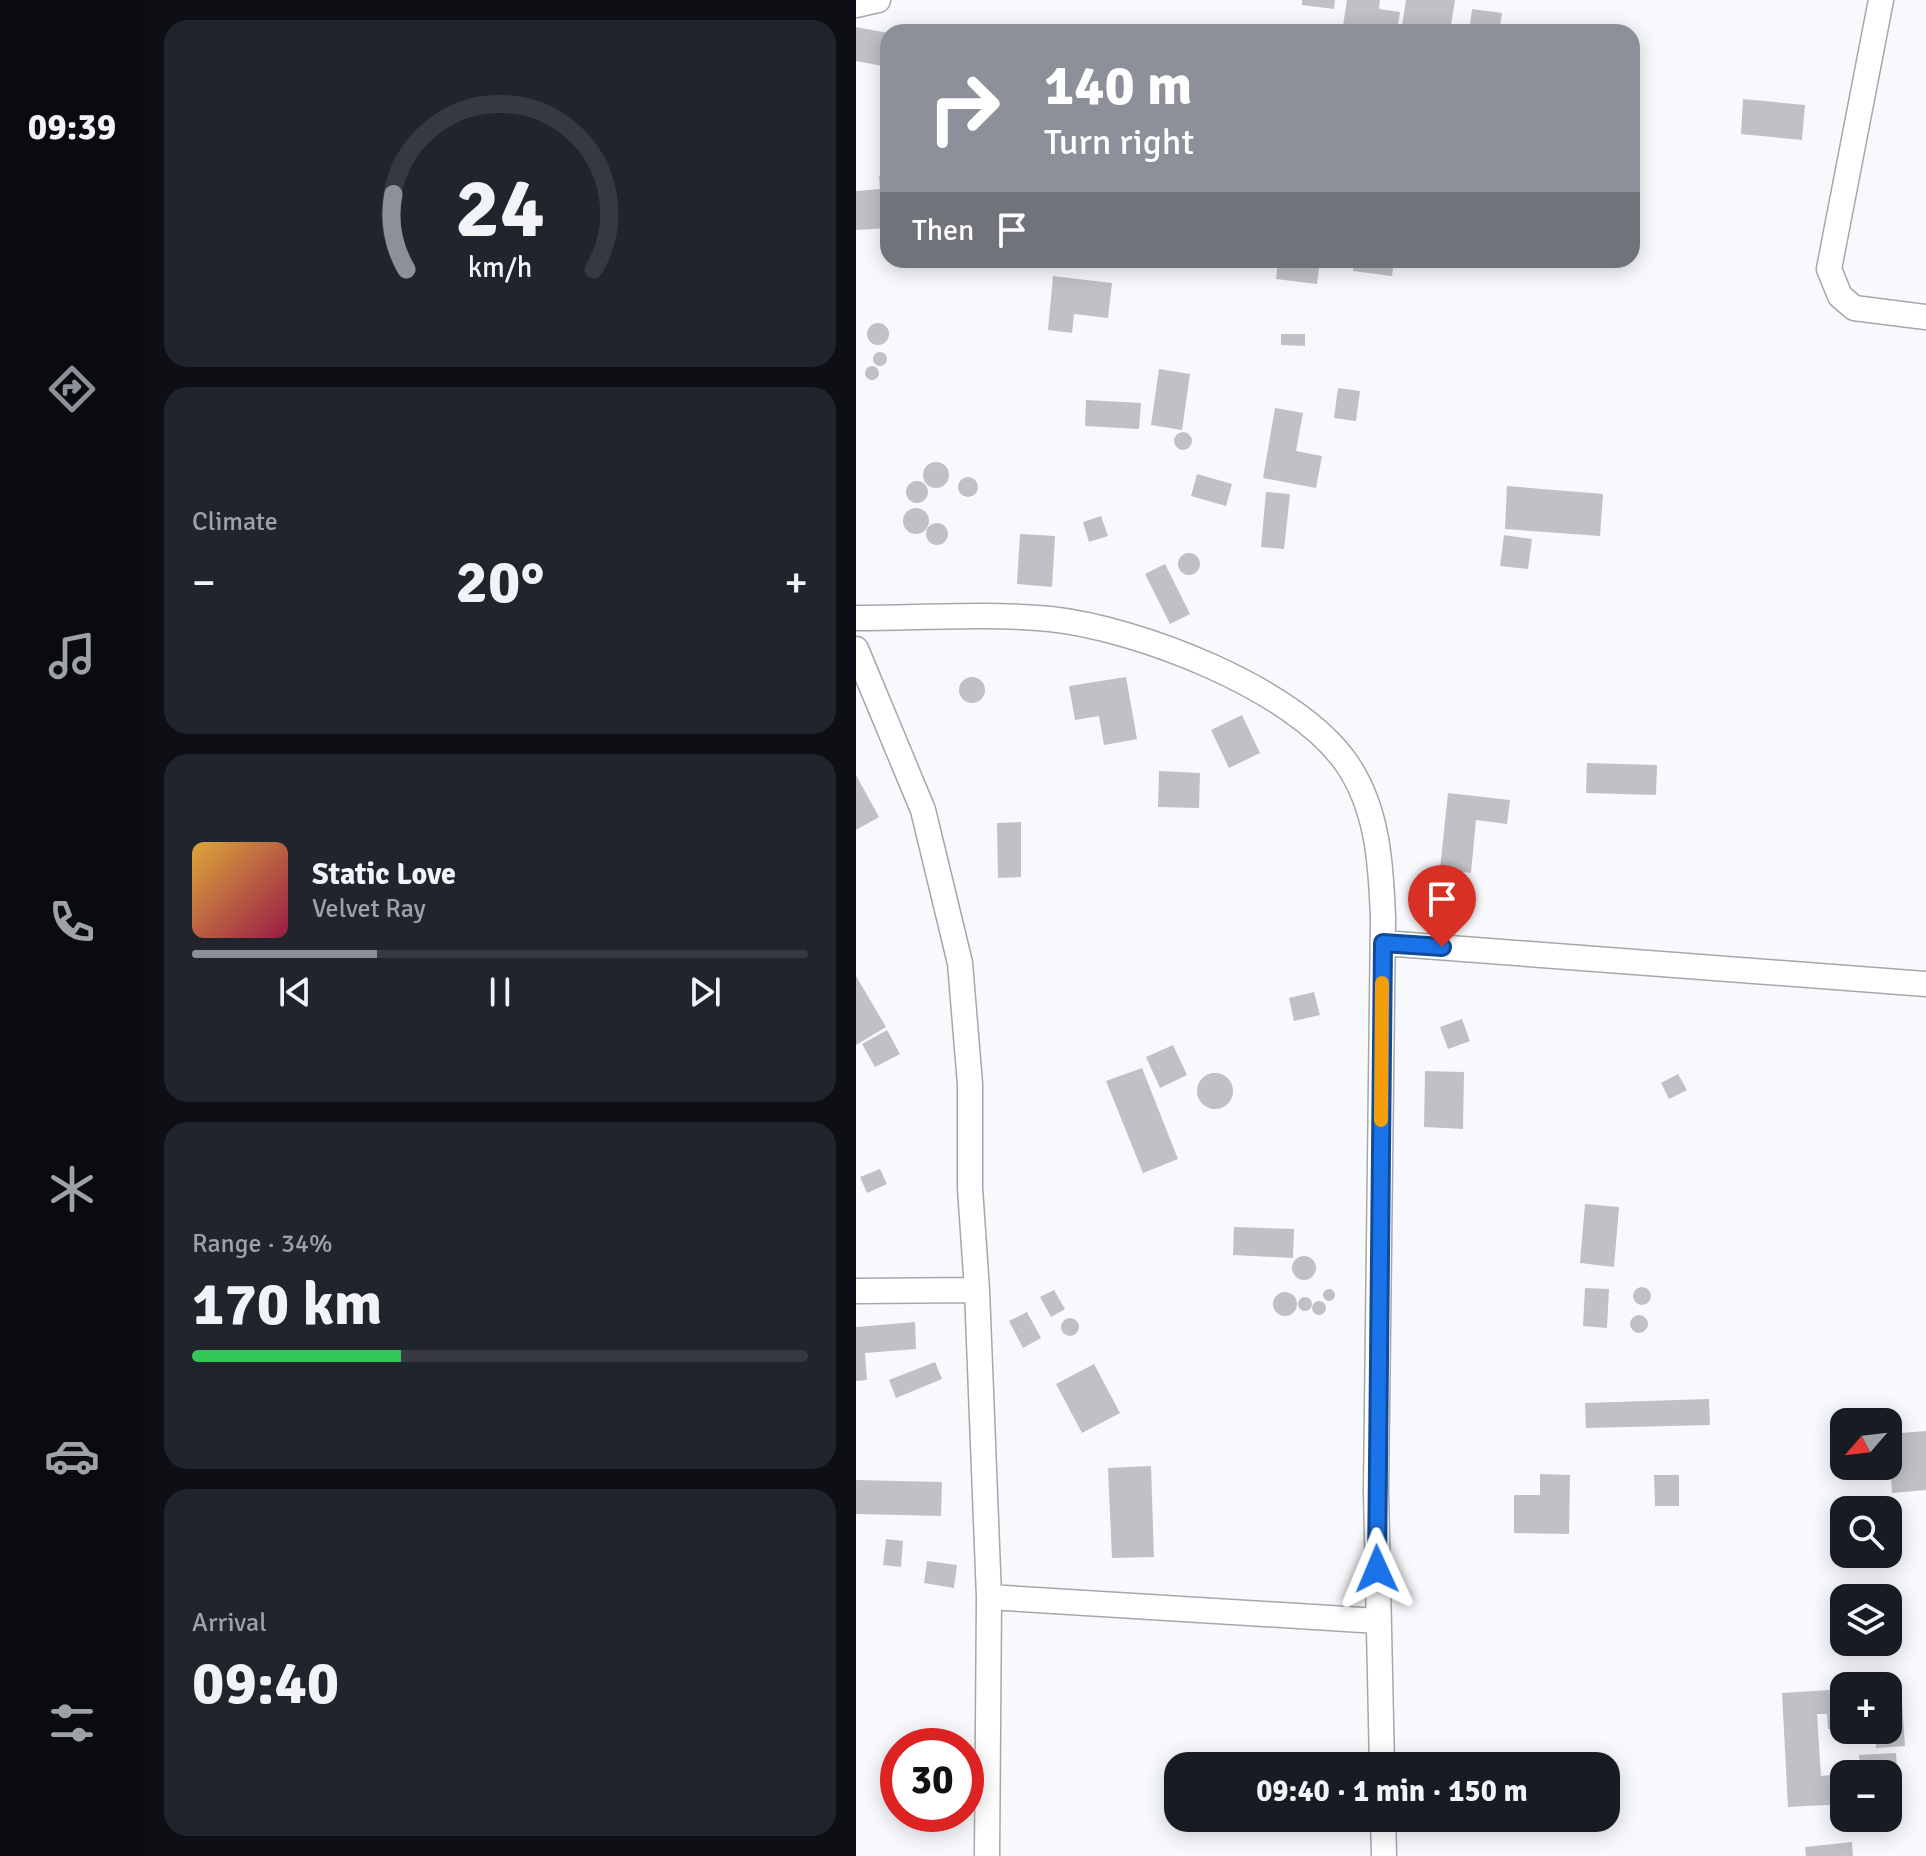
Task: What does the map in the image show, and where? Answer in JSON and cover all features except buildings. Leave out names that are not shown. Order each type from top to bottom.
[{"type":"street","points":[[856,5],[878,0]]},
{"type":"street","points":[[1881,0],[1829,269],[1840,296],[1854,308],[1926,317]]},
{"type":"street","points":[[856,618],[1051,619],[1118,632],[1185,655],[1251,686],[1311,725],[1346,761],[1368,805],[1381,855],[1383,943],[1376,1491],[1382,1752]]},
{"type":"street","points":[[856,649],[923,810],[960,963],[970,1084],[970,1188],[989,1597],[987,1856]]},
{"type":"street","points":[[1383,943],[1926,984]]},
{"type":"street","points":[[856,1291],[977,1290]]},
{"type":"street","points":[[989,1597],[1378,1621]]},
{"type":"street","points":[[1383,1832],[1384,1856]]},
{"type":"slow traffic","points":[[1381,1120],[1382,983]]},
{"type":"route","points":[[1377,1569],[1383,943],[1442,947]]}]
